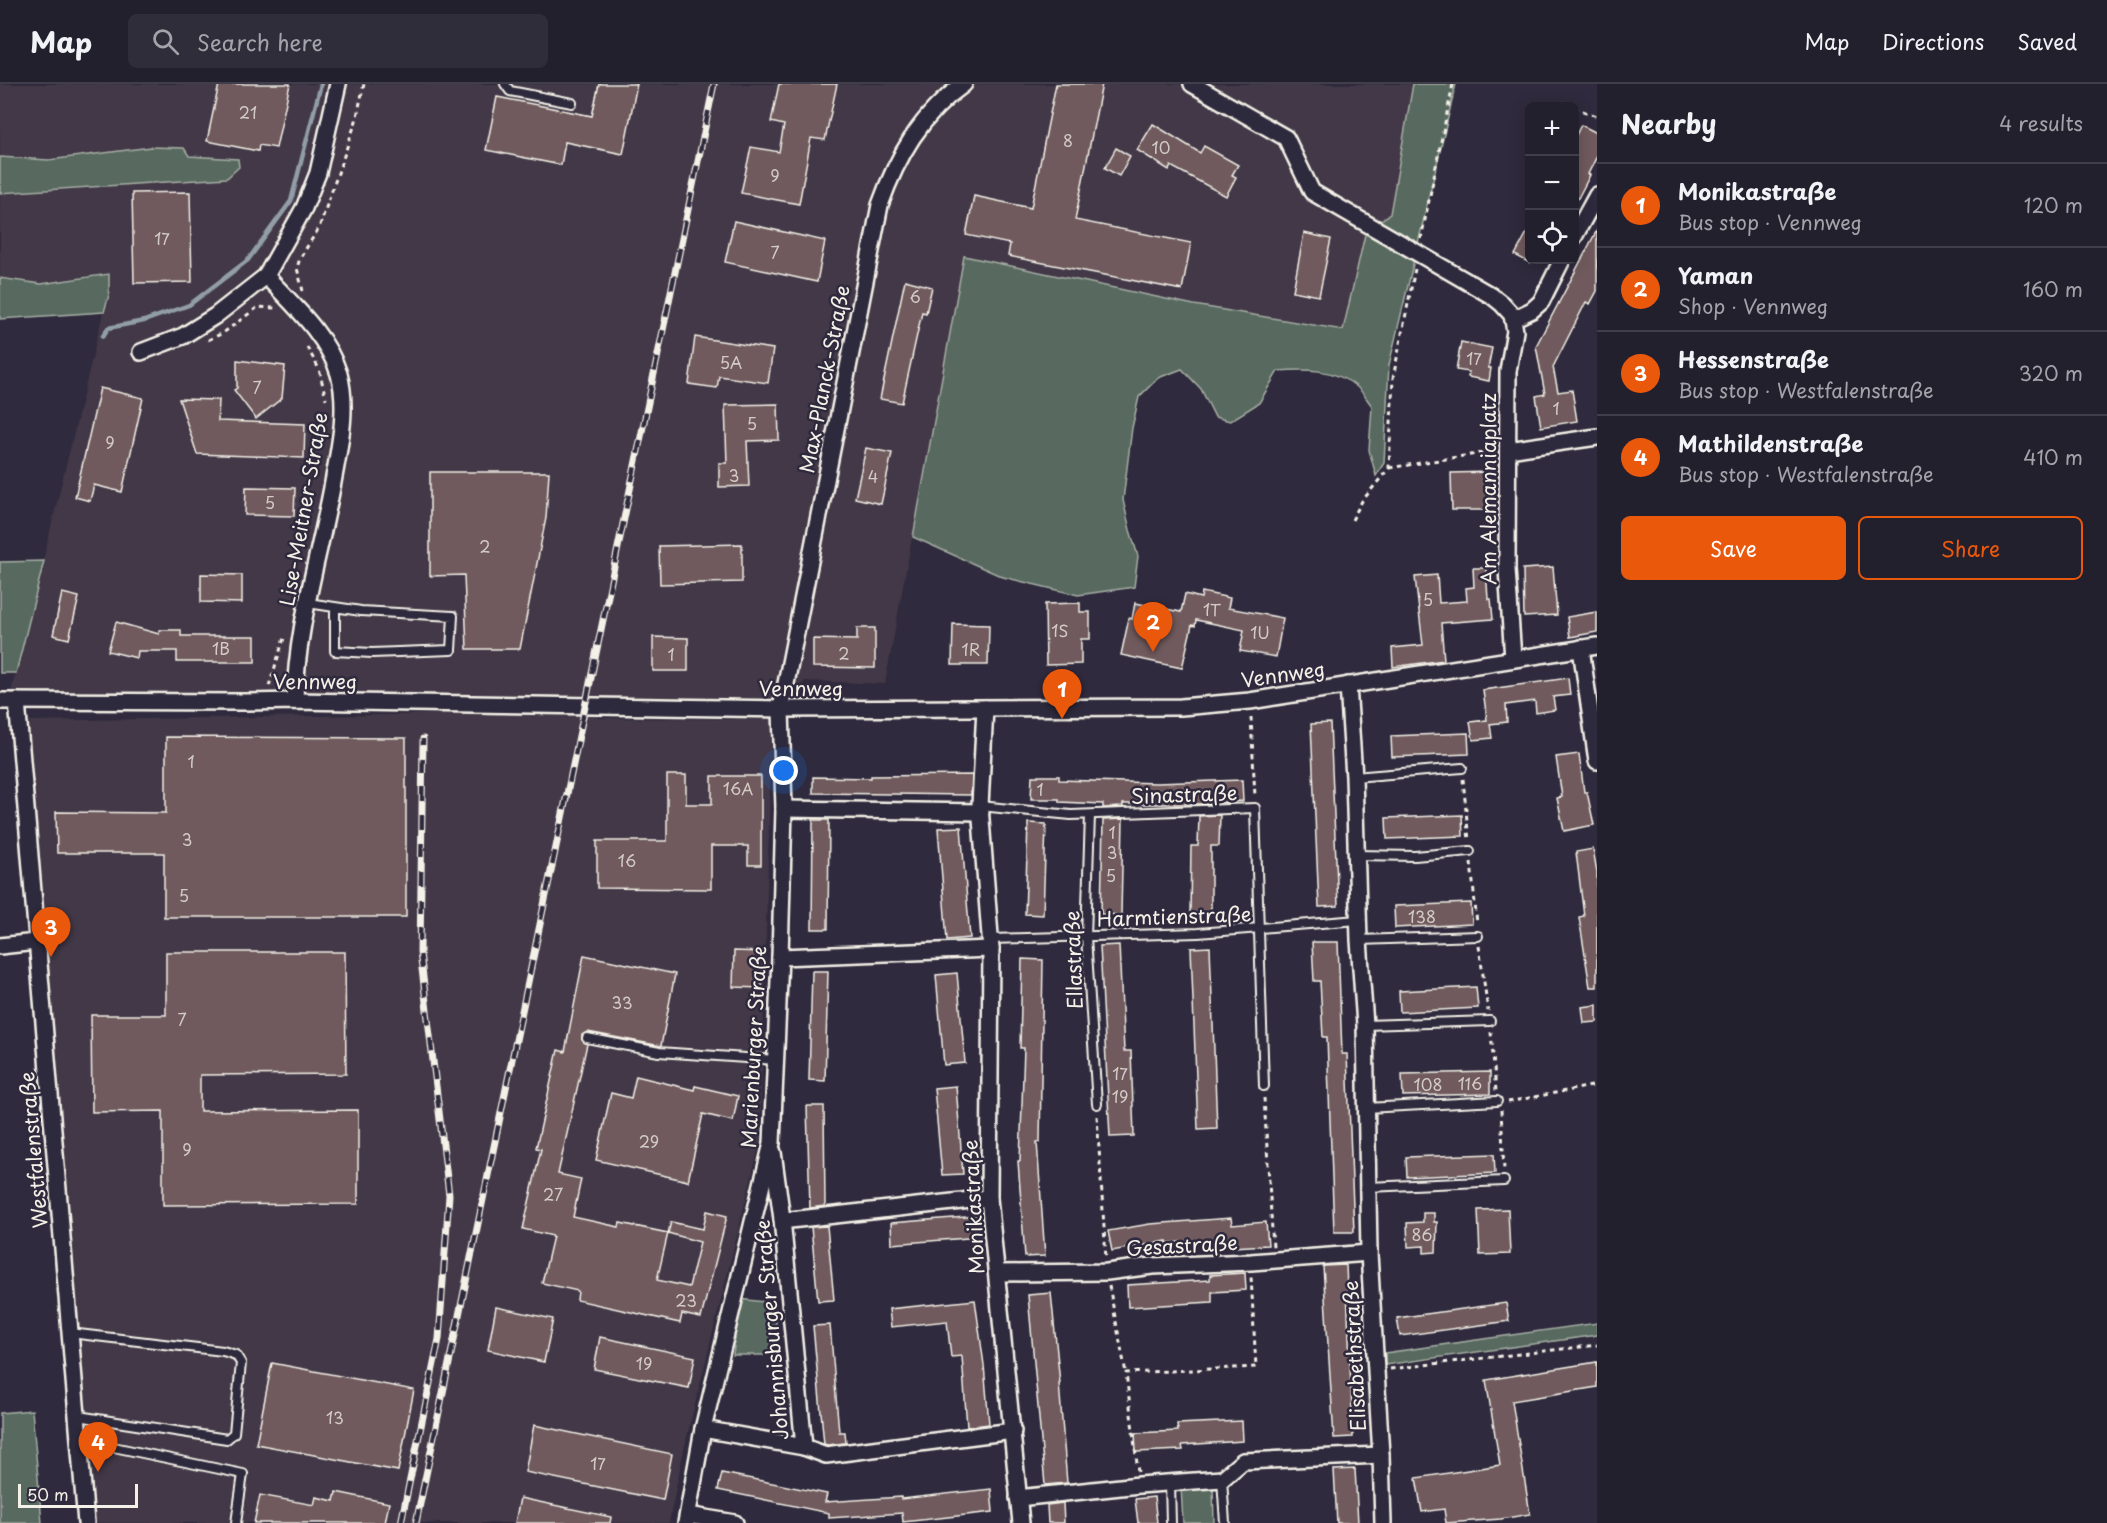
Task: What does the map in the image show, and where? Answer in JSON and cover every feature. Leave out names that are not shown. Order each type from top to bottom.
[{"type":"street","points":[[141,352],[183,336],[215,316],[267,276],[304,208],[318,172],[338,84]]},
{"type":"street","name":"Max-Planck-Straße","points":[[781,709],[880,205],[890,175],[902,151],[934,108],[964,84]]},
{"type":"street","points":[[1192,84],[1286,138],[1312,192],[1497,299],[1508,309],[1513,319],[1532,310],[1541,302],[1560,264]]},
{"type":"street","points":[[1579,229],[1597,195]]},
{"type":"street","name":"Lise-Meitner-Straße","points":[[267,276],[315,330],[331,355],[339,374],[343,397],[341,436],[295,674],[295,701]]},
{"type":"street","name":"Am Alemanniaplatz","points":[[1513,319],[1515,331],[1508,371],[1508,569],[1513,659]]},
{"type":"street","points":[[1508,450],[1597,437]]},
{"type":"street","name":"Vennweg","points":[[0,701],[295,701],[781,709],[1181,707],[1250,701],[1597,646]]},
{"type":"street","points":[[1581,648],[1597,761]]},
{"type":"street","name":"Elisabethstraße","points":[[1348,686],[1365,1025],[1369,1253],[1383,1523]]},
{"type":"street","name":"Westfalenstraße","points":[[17,701],[87,1523]]},
{"type":"street","name":"Monikastraße","points":[[985,708],[981,809],[991,944],[989,1198],[1021,1523]]},
{"type":"street","name":"Marienburger Straße","points":[[687,1519],[703,1429],[772,1143],[784,809],[781,709]]},
{"type":"street","points":[[784,809],[981,809]]},
{"type":"street","points":[[0,946],[36,942]]},
{"type":"street","points":[[780,957],[991,944]]},
{"type":"street","name":"Johannisburger Straße","points":[[703,1429],[804,1448],[782,1219],[772,1143]]},
{"type":"street","points":[[782,1219],[880,1211],[989,1198]]},
{"type":"street","name":"Gesastraße","points":[[997,1273],[1107,1272],[1152,1266],[1251,1262],[1369,1253]]},
{"type":"street","points":[[804,1448],[826,1455],[1013,1431]]},
{"type":"street","points":[[1018,1498],[1222,1479],[1243,1461],[1381,1455]]},
{"type":"street","points":[[687,1519],[735,1523]]},
{"type":"lane","points":[[505,84],[510,91],[572,103]]},
{"type":"lane","points":[[308,603],[361,611],[453,616],[452,650],[372,653],[335,651],[335,608]]},
{"type":"lane","points":[[1354,777],[1462,768]]},
{"type":"lane","name":"Sinastraße","points":[[981,809],[1089,815],[1256,808],[1264,1086]]},
{"type":"lane","name":"Ellastraße","points":[[1089,815],[1086,937],[1097,1104]]},
{"type":"lane","points":[[1357,855],[1415,856],[1470,851]]},
{"type":"lane","name":"Harmtienstraße","points":[[991,944],[1260,929],[1358,920]]},
{"type":"lane","points":[[1359,940],[1478,936]]},
{"type":"lane","points":[[1365,1025],[1490,1021]]},
{"type":"lane","points":[[587,1038],[659,1052],[776,1060]]},
{"type":"lane","points":[[1366,1108],[1497,1101]]},
{"type":"lane","points":[[1368,1187],[1504,1181]]},
{"type":"lane","points":[[70,1333],[223,1351],[237,1355],[241,1363],[234,1433],[227,1439],[78,1416]]},
{"type":"lane","points":[[80,1440],[243,1474],[236,1523]]},
{"type":"lane","points":[[1222,1479],[1225,1523]]},
{"type":"lane","points":[[1170,1483],[1171,1523]]},
{"type":"path","points":[[204,342],[223,333],[258,307],[274,307],[286,314],[304,292],[297,268],[300,258],[319,228],[356,121],[364,84]]},
{"type":"path","points":[[1352,520],[1362,501],[1389,468],[1393,378],[1453,84]]},
{"type":"path","points":[[1579,109],[1597,116]]},
{"type":"path","points":[[304,342],[319,369],[328,408]]},
{"type":"path","points":[[1389,468],[1508,450]]},
{"type":"path","points":[[264,702],[287,628]]},
{"type":"path","points":[[1250,701],[1256,808]]},
{"type":"path","points":[[1462,768],[1497,1101]]},
{"type":"path","points":[[1504,1181],[1501,1104],[1597,1085]]},
{"type":"path","points":[[1264,1086],[1265,1140],[1274,1260]]},
{"type":"path","points":[[1097,1104],[1107,1272],[1126,1373],[1139,1485]]},
{"type":"path","points":[[1126,1373],[1256,1367],[1251,1262]]},
{"type":"path","points":[[1376,1370],[1597,1345]]},
{"type":"shaded area","points":[[0,84],[1415,84],[1390,214],[1366,230],[1343,330],[1194,305],[964,257],[885,684],[805,681],[781,709],[601,707],[598,718],[772,719],[760,1143],[684,1449],[669,1523],[88,1523],[27,721],[551,712],[10,696],[103,313],[0,319]]},
{"type":"green space","points":[[1413,84],[1456,84],[1389,365],[1384,463],[1376,476],[1369,450],[1372,406],[1359,389],[1339,376],[1319,371],[1278,371],[1259,403],[1230,421],[1215,417],[1201,389],[1182,369],[1158,378],[1139,397],[1132,428],[1123,500],[1138,556],[1134,587],[1078,595],[1003,577],[913,537],[964,256],[1194,305],[1343,330],[1366,230],[1390,214]]},
{"type":"green space","points":[[151,147],[184,148],[189,156],[238,159],[239,167],[227,178],[0,193],[0,157],[49,160]]},
{"type":"green space","points":[[109,274],[109,295],[104,312],[0,319],[0,278],[41,284]]},
{"type":"green space","points":[[44,561],[16,673],[0,673],[0,562]]},
{"type":"green space","points":[[739,1299],[774,1303],[779,1355],[733,1355]]},
{"type":"green space","points":[[1597,1323],[1597,1335],[1385,1365],[1385,1353]]},
{"type":"green space","points":[[32,1410],[42,1523],[0,1523],[0,1413]]},
{"type":"green space","points":[[1213,1485],[1214,1523],[1183,1523],[1181,1487]]},
{"type":"building","points":[[219,84],[290,84],[276,148],[259,145],[258,151],[207,141]]},
{"type":"building","points":[[599,84],[637,84],[623,154],[565,142],[561,165],[486,150],[497,97],[592,116]]},
{"type":"building","points":[[779,84],[837,84],[825,140],[811,138],[799,204],[741,193],[751,147],[779,152],[784,125],[771,122]]},
{"type":"building","points":[[1056,84],[1102,84],[1075,220],[1191,243],[1182,290],[1008,256],[1010,244],[966,235],[974,196],[1031,208]]},
{"type":"building","points":[[1153,124],[1200,153],[1204,146],[1238,165],[1232,175],[1236,177],[1226,196],[1171,166],[1169,170],[1137,150]]},
{"type":"building","points":[[1581,125],[1597,133],[1597,156],[1579,196],[1579,156]]},
{"type":"building","points":[[1116,148],[1130,156],[1119,176],[1105,168]]},
{"type":"building","points":[[190,192],[192,282],[134,283],[132,193]]},
{"type":"building","points":[[734,221],[825,241],[817,282],[725,262]]},
{"type":"building","points":[[1597,230],[1597,291],[1590,304],[1586,302],[1553,367],[1558,392],[1572,390],[1577,421],[1541,427],[1536,396],[1545,394],[1536,346]]},
{"type":"building","points":[[1304,233],[1331,239],[1319,296],[1293,291]]},
{"type":"building","points":[[1525,236],[1525,260],[1515,255]]},
{"type":"building","points":[[905,280],[932,287],[926,313],[922,312],[902,403],[880,399]]},
{"type":"building","points":[[695,337],[773,349],[768,383],[719,376],[717,388],[689,384]]},
{"type":"building","points":[[1461,342],[1492,348],[1488,368],[1491,368],[1489,381],[1468,377],[1469,372],[1456,370]]},
{"type":"building","points":[[237,360],[285,366],[282,398],[256,419],[234,390],[237,388]]},
{"type":"building","points":[[100,388],[143,398],[122,492],[94,485],[90,501],[75,497]]},
{"type":"building","points":[[179,399],[219,400],[218,421],[305,424],[304,458],[197,454]]},
{"type":"building","points":[[778,404],[779,440],[747,441],[749,486],[719,487],[719,463],[727,463],[725,405]]},
{"type":"building","points":[[866,448],[892,453],[881,504],[855,498]]},
{"type":"building","points":[[430,472],[549,472],[546,518],[520,649],[467,649],[464,575],[430,576]]},
{"type":"building","points":[[1489,472],[1490,510],[1452,510],[1451,473]]},
{"type":"building","points":[[246,487],[295,488],[294,516],[245,515]]},
{"type":"building","points":[[742,544],[742,582],[660,584],[659,546]]},
{"type":"building","points":[[1553,567],[1557,615],[1524,617],[1523,569]]},
{"type":"building","points":[[1473,568],[1486,568],[1488,599],[1491,599],[1493,619],[1441,623],[1444,660],[1393,667],[1392,648],[1423,645],[1415,577],[1437,575],[1439,603],[1467,601],[1466,588],[1474,587]]},
{"type":"building","points":[[201,574],[242,575],[242,603],[201,602]]},
{"type":"building","points":[[1202,592],[1230,598],[1228,608],[1283,618],[1276,657],[1240,651],[1244,630],[1196,620],[1195,626],[1192,625],[1182,668],[1121,655],[1129,618],[1132,619],[1135,603],[1181,612],[1185,594],[1201,598]]},
{"type":"building","points":[[62,593],[79,597],[69,639],[53,635]]},
{"type":"building","points":[[1080,603],[1080,612],[1090,612],[1090,639],[1081,639],[1081,664],[1046,665],[1045,604]]},
{"type":"building","points":[[1597,612],[1597,632],[1570,637],[1567,617]]},
{"type":"building","points":[[116,622],[159,634],[159,630],[181,630],[181,636],[255,636],[255,662],[177,662],[177,651],[138,651],[137,658],[108,651]]},
{"type":"building","points":[[953,624],[989,625],[988,665],[952,665]]},
{"type":"building","points":[[857,628],[875,628],[875,668],[813,667],[813,639],[857,640]]},
{"type":"building","points":[[653,637],[688,638],[688,671],[653,671]]},
{"type":"building","points":[[1568,678],[1570,695],[1553,697],[1555,710],[1536,713],[1535,701],[1506,705],[1507,722],[1490,724],[1492,738],[1473,740],[1470,722],[1487,720],[1483,690]]},
{"type":"building","points":[[1330,723],[1338,906],[1319,907],[1311,724]]},
{"type":"building","points":[[1468,733],[1469,754],[1392,757],[1391,736]]},
{"type":"building","points":[[166,737],[406,738],[406,917],[164,917],[164,853],[57,853],[56,812],[166,813]]},
{"type":"building","points":[[1579,754],[1584,792],[1587,792],[1594,825],[1564,831],[1557,798],[1562,797],[1556,757]]},
{"type":"building","points":[[667,775],[686,775],[686,804],[712,804],[712,776],[761,776],[761,865],[748,865],[748,846],[711,846],[711,889],[597,888],[597,841],[667,841]]},
{"type":"building","points":[[972,775],[971,795],[813,793],[813,777]]},
{"type":"building","points":[[1032,776],[1059,776],[1059,780],[1157,783],[1242,780],[1243,801],[1199,804],[1123,804],[1123,807],[1103,808],[1103,804],[1059,802],[1059,799],[1031,799]]},
{"type":"building","points":[[1220,815],[1219,846],[1211,846],[1211,914],[1190,914],[1191,846],[1198,846],[1199,816]]},
{"type":"building","points":[[1462,815],[1463,836],[1387,839],[1386,818]]},
{"type":"building","points":[[1123,819],[1121,915],[1101,914],[1103,820]]},
{"type":"building","points":[[813,820],[829,820],[828,929],[812,929]]},
{"type":"building","points":[[1028,823],[1046,824],[1043,915],[1025,914]]},
{"type":"building","points":[[961,827],[970,938],[947,940],[938,828]]},
{"type":"building","points":[[1593,849],[1597,872],[1597,987],[1590,987],[1579,917],[1584,916],[1576,852]]},
{"type":"building","points":[[1471,903],[1472,924],[1395,928],[1394,906]]},
{"type":"building","points":[[1312,942],[1338,942],[1342,1054],[1347,1054],[1354,1232],[1334,1232],[1327,1037],[1323,1037],[1320,981],[1314,981]]},
{"type":"building","points":[[1119,945],[1124,1051],[1131,1051],[1134,1136],[1110,1137],[1100,946]]},
{"type":"building","points":[[1210,947],[1217,1128],[1198,1129],[1191,948]]},
{"type":"building","points":[[734,951],[763,952],[762,988],[733,987]]},
{"type":"building","points":[[166,952],[345,952],[346,1074],[200,1075],[200,1111],[358,1110],[358,1204],[163,1205],[163,1111],[92,1112],[91,1015],[166,1015]]},
{"type":"building","points":[[584,955],[675,974],[661,1046],[588,1032],[582,1035],[582,1040],[587,1044],[558,1174],[581,1179],[573,1217],[619,1227],[620,1223],[668,1233],[671,1222],[703,1229],[707,1211],[727,1216],[701,1318],[682,1314],[680,1323],[577,1300],[578,1291],[542,1283],[553,1236],[523,1229],[541,1149],[536,1148],[558,1050],[565,1052]],"holes":[[[668,1233],[700,1242],[689,1287],[657,1280]]]},
{"type":"building","points":[[1022,959],[1043,960],[1040,1142],[1037,1142],[1045,1256],[1025,1257],[1018,1161],[1020,1161],[1024,1048],[1020,1048]]},
{"type":"building","points":[[812,971],[828,971],[825,1081],[809,1080]]},
{"type":"building","points":[[957,973],[965,1063],[944,1065],[936,975]]},
{"type":"building","points":[[1476,987],[1478,1008],[1400,1012],[1399,991]]},
{"type":"building","points":[[1597,1005],[1597,1022],[1584,1023],[1582,1007]]},
{"type":"building","points":[[1490,1072],[1490,1094],[1403,1096],[1402,1074]]},
{"type":"building","points":[[636,1076],[694,1090],[695,1086],[738,1096],[733,1121],[703,1114],[688,1181],[596,1160],[611,1093],[631,1098]]},
{"type":"building","points":[[956,1086],[963,1174],[942,1175],[934,1088]]},
{"type":"building","points":[[807,1106],[824,1106],[825,1206],[810,1208]]},
{"type":"building","points":[[1494,1154],[1495,1173],[1407,1177],[1406,1157]]},
{"type":"building","points":[[1508,1209],[1510,1254],[1480,1255],[1478,1210]]},
{"type":"building","points":[[1423,1213],[1434,1213],[1434,1222],[1437,1222],[1436,1252],[1424,1253],[1424,1246],[1408,1247],[1407,1223],[1423,1222]]},
{"type":"building","points":[[978,1216],[980,1237],[892,1244],[891,1223]]},
{"type":"building","points":[[1231,1218],[1232,1225],[1266,1222],[1268,1245],[1232,1247],[1232,1239],[1167,1243],[1167,1241],[1112,1251],[1108,1231],[1150,1224]]},
{"type":"building","points":[[827,1226],[834,1300],[818,1301],[811,1227]]},
{"type":"building","points":[[1346,1265],[1353,1437],[1334,1438],[1323,1266]]},
{"type":"building","points":[[1245,1273],[1246,1290],[1212,1292],[1212,1302],[1128,1307],[1127,1285],[1210,1280],[1210,1275]]},
{"type":"building","points":[[1051,1293],[1067,1483],[1045,1485],[1028,1295]]},
{"type":"building","points":[[975,1300],[989,1424],[967,1427],[962,1356],[951,1357],[947,1321],[891,1327],[889,1309]]},
{"type":"building","points":[[1506,1303],[1509,1321],[1400,1336],[1397,1318]]},
{"type":"building","points":[[496,1307],[553,1319],[544,1362],[488,1350]]},
{"type":"building","points":[[830,1325],[839,1432],[845,1432],[846,1443],[827,1445],[824,1444],[813,1326]]},
{"type":"building","points":[[600,1337],[695,1357],[689,1388],[594,1369]]},
{"type":"building","points":[[1597,1362],[1597,1387],[1512,1401],[1530,1514],[1501,1519],[1446,1523],[1444,1509],[1422,1512],[1416,1478],[1500,1465],[1486,1380]]},
{"type":"building","points":[[272,1363],[414,1390],[398,1471],[256,1444]]},
{"type":"building","points":[[1242,1421],[1243,1441],[1182,1445],[1183,1450],[1136,1452],[1135,1433],[1178,1431],[1177,1424]]},
{"type":"building","points":[[534,1425],[672,1454],[663,1500],[525,1472]]},
{"type":"building","points":[[1355,1469],[1358,1523],[1337,1523],[1334,1470]]},
{"type":"building","points":[[722,1473],[827,1494],[825,1502],[901,1497],[901,1499],[991,1489],[993,1512],[903,1522],[902,1513],[829,1518],[829,1513],[718,1490]]},
{"type":"building","points":[[336,1492],[389,1503],[385,1523],[254,1523],[260,1495],[314,1505],[316,1497],[334,1501]]},
{"type":"building","points":[[1154,1497],[1157,1523],[1138,1523],[1135,1499]]},
{"type":"building","points":[[520,1498],[611,1517],[610,1523],[515,1523]]},
{"type":"building","points":[[1063,1503],[1064,1523],[1048,1523],[1047,1505]]},
{"type":"waterway","points":[[103,336],[108,328],[144,321],[189,305],[248,260],[291,201],[321,84]]},
{"type":"railway","points":[[416,1523],[714,84]]},
{"type":"railway","points":[[401,1523],[439,1339],[449,1195],[420,952],[423,739]]},
{"type":"place","name":"Yaman","points":[[1153,652]]},
{"type":"place","name":"Monikastraße","points":[[1062,719]]},
{"type":"place","name":"Hessenstraße","points":[[51,957]]},
{"type":"place","name":"Mathildenstraße","points":[[98,1472]]}]
